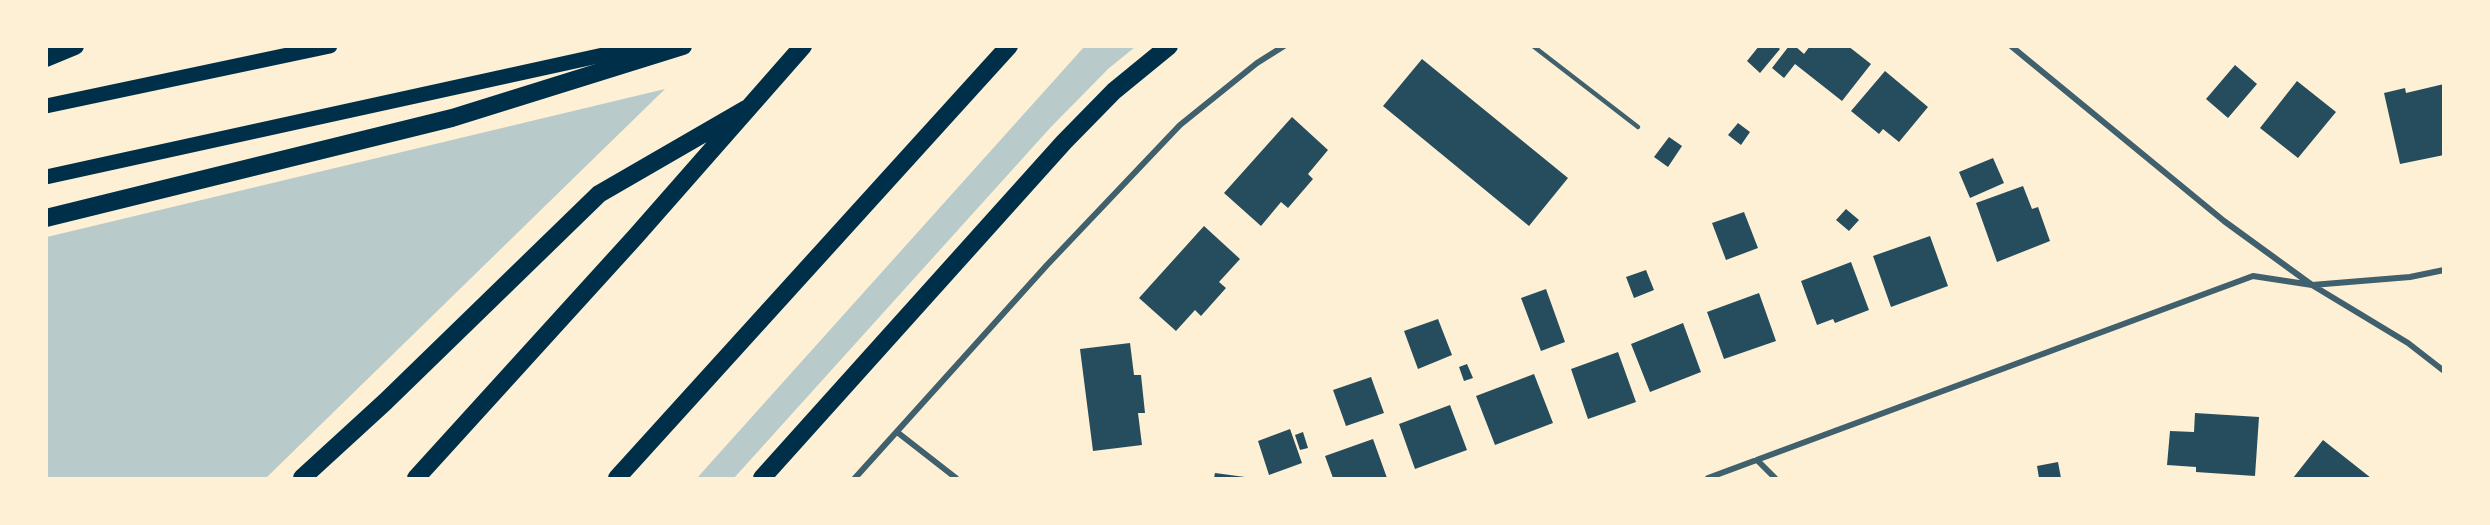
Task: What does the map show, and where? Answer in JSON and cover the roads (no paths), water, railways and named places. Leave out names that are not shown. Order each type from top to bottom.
[{"type":"highway","points":[[46,58],[75,46]]},
{"type":"highway","points":[[46,218],[452,118],[683,46]]},
{"type":"highway","points":[[416,478],[636,236],[803,46]]},
{"type":"highway","points":[[617,478],[1009,46]]},
{"type":"highway","points":[[762,478],[1064,142],[1114,91],[1169,46]]},
{"type":"highway","points":[[302,478],[385,402],[598,194],[746,109]]},
{"type":"main road","points":[[46,106],[330,46]]},
{"type":"main road","points":[[46,177],[644,46]]},
{"type":"street","points":[[855,478],[1047,265],[1180,125],[1257,63],[1284,46]]},
{"type":"street","points":[[2011,46],[2224,221],[2312,285],[2408,342],[2444,371]]},
{"type":"street","points":[[1708,478],[2253,276],[2312,285],[2410,277],[2444,270]]},
{"type":"street","points":[[897,432],[956,478]]},
{"type":"street","points":[[1757,460],[1775,478]]},
{"type":"lane","points":[[1533,46],[1638,127]]}]
